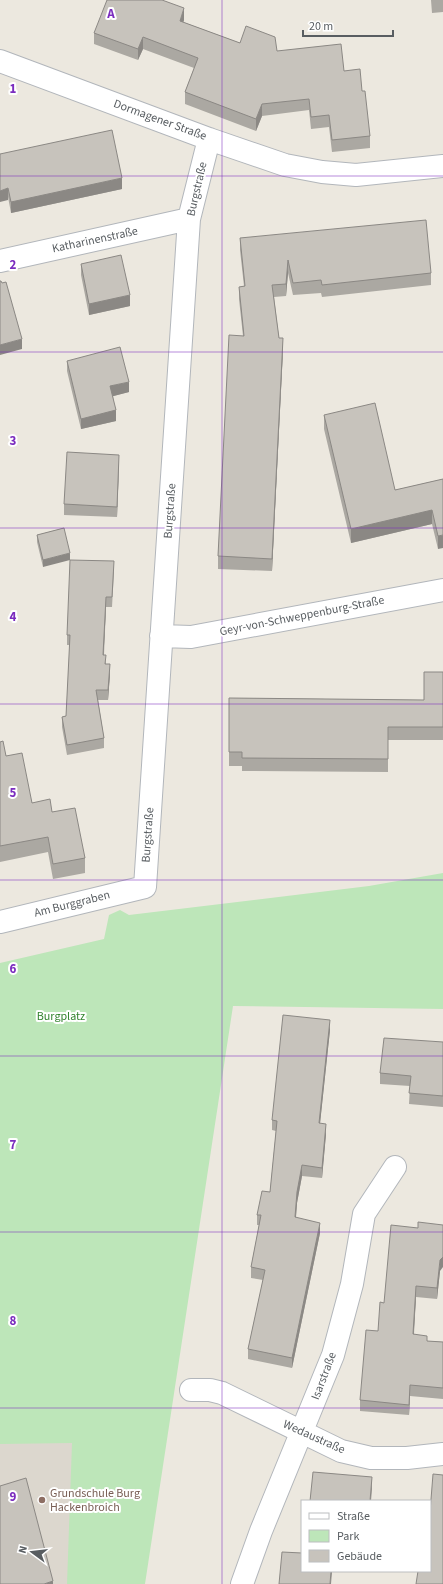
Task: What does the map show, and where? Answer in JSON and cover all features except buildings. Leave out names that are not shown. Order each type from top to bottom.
[{"type":"street","name":"Dormagener Straße","points":[[0,61],[285,165],[322,172],[356,175],[443,166]]},
{"type":"street","name":"Burgstraße","points":[[144,887],[189,219],[209,138]]},
{"type":"street","name":"Katharinenstraße","points":[[0,261],[189,219]]},
{"type":"street","name":"Geyr-von-Schweppenburg-Straße","points":[[161,636],[191,637],[443,590]]},
{"type":"street","name":"Am Burggraben","points":[[0,922],[144,887]]},
{"type":"street","name":"Isarstraße","points":[[242,1584],[261,1530],[333,1355],[352,1284],[364,1214],[395,1167]]},
{"type":"street","name":"Wedaustraße","points":[[191,1390],[210,1390],[222,1393],[341,1451],[371,1458],[407,1458],[443,1454]]},
{"type":"shaded area","name":"Grundschule Burg Hackenbroich","points":[[89,1414],[79,1584],[0,1584],[0,1417]]},
{"type":"green space","name":"Burgplatz","points":[[443,873],[443,1009],[233,1006],[145,1584],[67,1584],[72,1443],[0,1444],[0,963],[104,939],[109,915],[120,910],[129,915],[369,886]]},
{"type":"place","name":"Grundschule Burg Hackenbroich","points":[[42,1500]]}]
